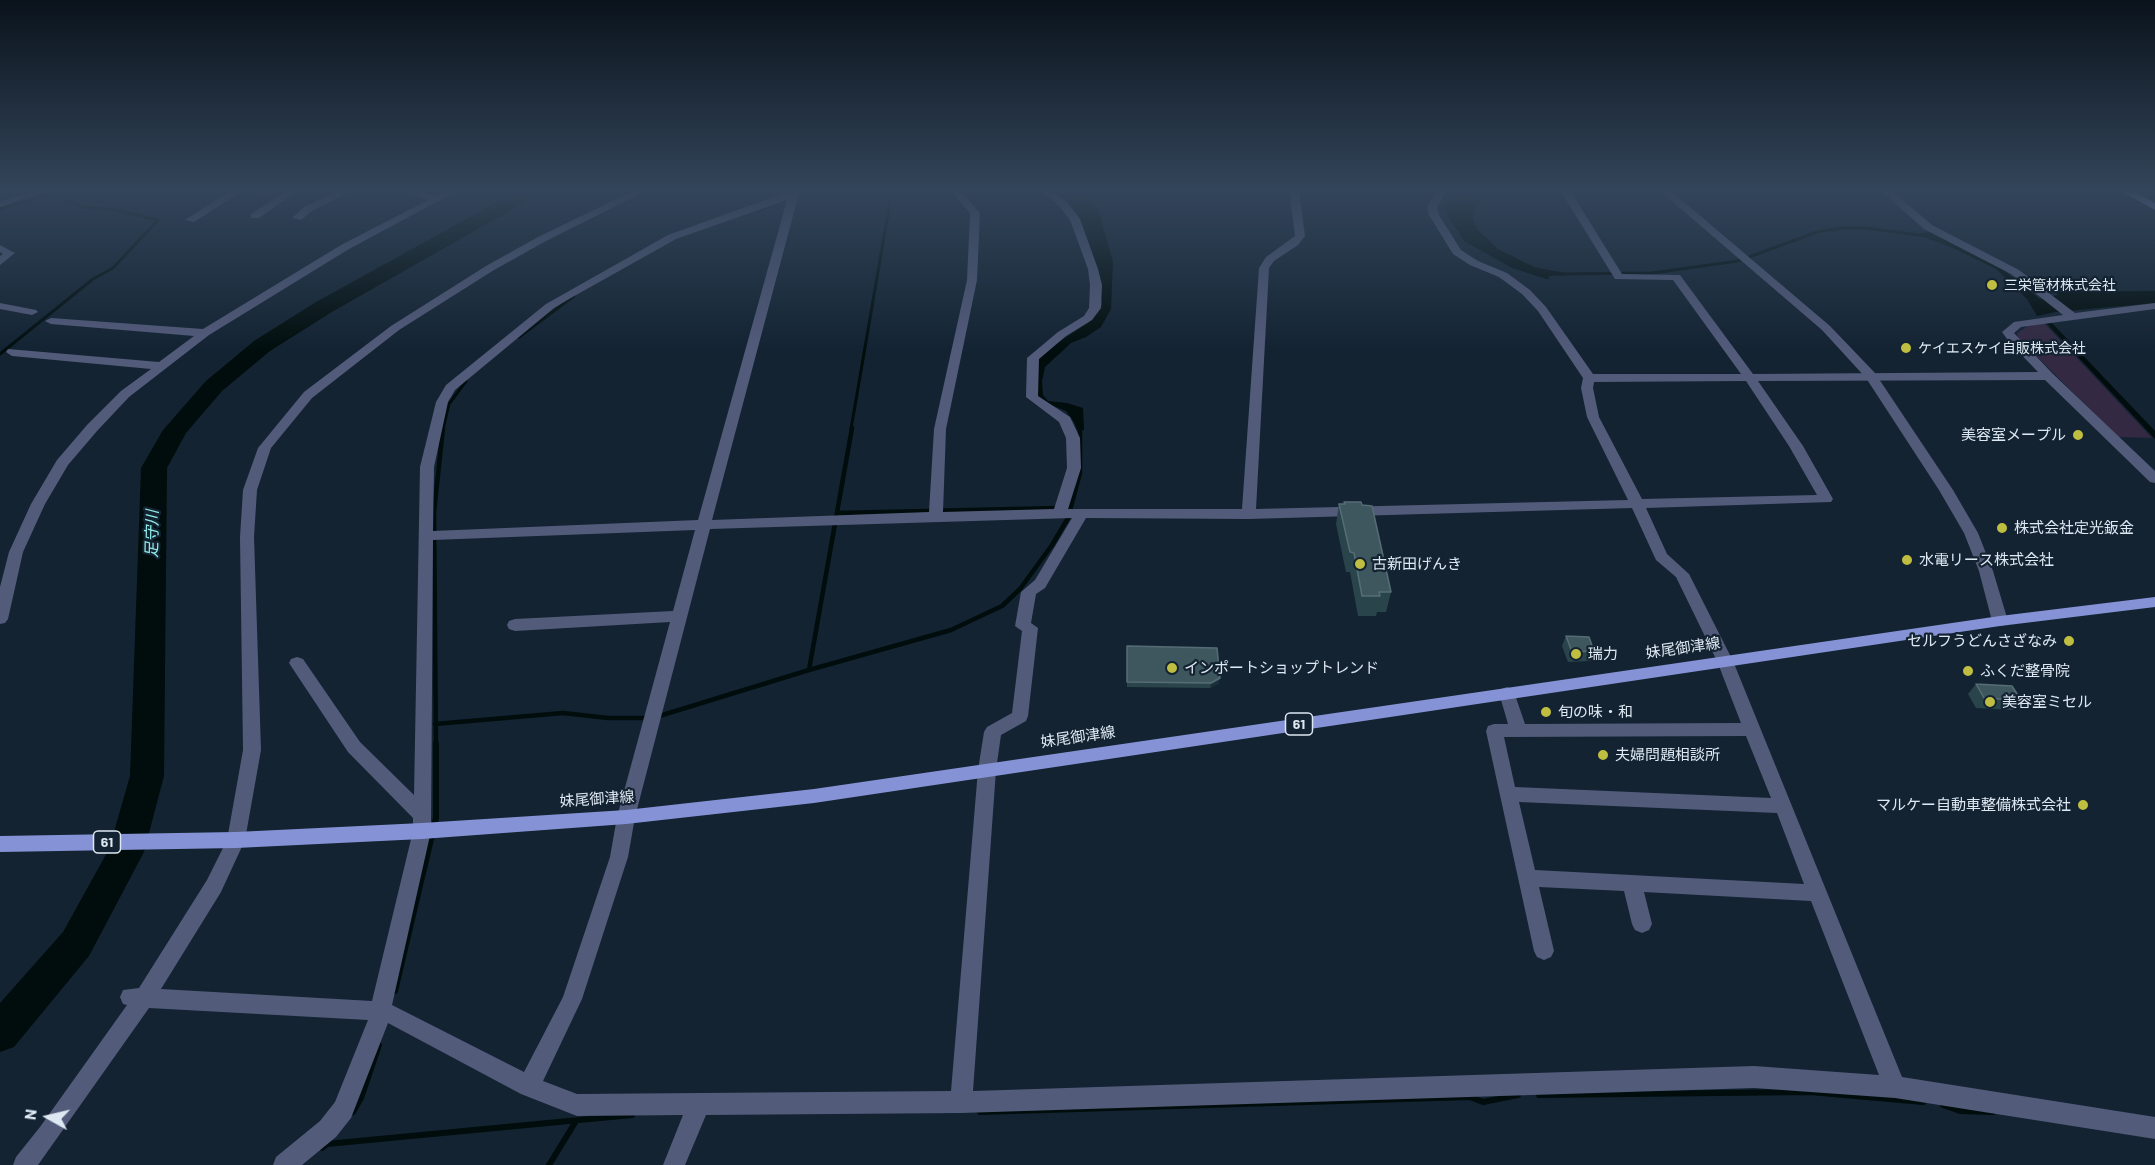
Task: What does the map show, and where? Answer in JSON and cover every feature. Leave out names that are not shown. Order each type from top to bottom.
[{"type":"main road","name":"妹尾御津線","points":[[0,844],[236,840],[428,826],[626,817],[814,796],[2000,621],[2155,602]]},
{"type":"street","points":[[0,619],[16,552],[38,504],[62,463],[125,394],[206,333],[352,244]]},
{"type":"street","points":[[24,1165],[48,1135],[137,998],[214,886],[236,840],[252,750],[247,537],[250,490],[265,448],[308,395],[395,328],[499,263],[536,244]]},
{"type":"street","points":[[284,1165],[328,1129],[343,1110],[387,1013],[428,826],[432,535],[427,467],[442,402],[450,388],[550,306],[659,244]]},
{"type":"street","points":[[529,1086],[572,999],[619,857],[626,817],[782,244]]},
{"type":"street","points":[[936,513],[940,429],[972,280],[974,244]]},
{"type":"street","points":[[961,1102],[987,770],[993,732],[1020,716],[1029,628],[1023,626],[1029,591],[1040,584],[1067,512],[1074,468],[1073,438],[1065,420],[1032,397],[1033,358],[1062,334],[1088,318],[1095,308],[1096,285],[1084,244]]},
{"type":"street","points":[[1249,514],[1264,268],[1270,259],[1292,244]]},
{"type":"street","points":[[1452,244],[1457,252],[1474,263],[1503,275],[1526,292],[1542,309],[1589,378],[1587,388],[1593,417],[1661,557],[1682,574],[1725,662],[1895,1088]]},
{"type":"street","points":[[432,535],[704,525],[936,513],[1249,514],[1636,502],[1826,499],[1796,446],[1749,376],[1676,277],[1616,274],[1598,244]]},
{"type":"street","points":[[1729,244],[1826,327],[1871,376],[1946,490],[1971,533],[1986,571],[2000,621]]},
{"type":"street","points":[[1964,244],[2015,272],[2072,316]]},
{"type":"street","points":[[0,248],[10,253],[0,262]]},
{"type":"street","points":[[0,306],[32,312]]},
{"type":"street","points":[[2155,306],[2034,321],[2018,324],[2008,332],[2048,376],[2155,479]]},
{"type":"street","points":[[51,321],[206,333]]},
{"type":"street","points":[[12,352],[161,366]]},
{"type":"street","points":[[1589,378],[2048,376]]},
{"type":"street","points":[[515,625],[681,616]]},
{"type":"street","points":[[297,663],[354,747],[428,826]]},
{"type":"street","points":[[1507,693],[1519,731]]},
{"type":"street","points":[[1544,951],[1494,731],[1752,729]]},
{"type":"street","points":[[1508,794],[1783,806]]},
{"type":"street","points":[[1527,878],[1817,893]]},
{"type":"street","points":[[1632,884],[1642,924]]},
{"type":"street","points":[[137,998],[387,1013],[529,1086],[577,1105],[697,1109],[1754,1077],[1895,1088],[2155,1128]]},
{"type":"street","points":[[674,1165],[697,1109]]},
{"type":"shaded area","points":[[1087,244],[1108,244],[1113,262],[1111,309],[1101,327],[1071,343],[1045,367],[1042,381],[1043,395],[1048,401],[1083,408],[1084,430],[1077,430],[1066,411],[1037,399],[1038,356],[1089,322],[1102,305],[1100,289]]},
{"type":"shaded area","points":[[1470,244],[1493,244],[1534,267],[1567,275],[1549,276],[1549,279],[1546,279],[1512,268]]},
{"type":"shaded area","points":[[1943,244],[1956,244],[2000,267],[2040,299],[2058,295],[2055,292],[2155,291],[2155,303],[2056,312],[2037,316],[2027,299],[1996,269]]},
{"type":"shaded area","points":[[2044,323],[2152,438],[2118,437],[2018,338],[2017,333],[2028,326]]},
{"type":"shaded area","points":[[2046,323],[2052,323],[2155,431],[2155,439]]},
{"type":"building","points":[[1344,502],[1361,502],[1362,505],[1372,506],[1391,592],[1379,592],[1380,596],[1362,596],[1354,553],[1350,552],[1339,504],[1345,504]]},
{"type":"building","points":[[1566,636],[1589,637],[1594,651],[1572,652]]},
{"type":"building","name":"インポートショップトレンド","points":[[1127,646],[1217,648],[1220,678],[1211,683],[1127,682]]},
{"type":"building","points":[[1976,684],[2012,686],[2021,700],[1984,698]]},
{"type":"waterway","points":[[0,354],[93,279],[113,268],[135,244]]},
{"type":"waterway","name":"足守川","points":[[0,1033],[76,944],[126,852],[147,776],[154,468],[175,430],[214,386],[262,346],[324,307],[435,244]]},
{"type":"waterway","points":[[851,429],[883,244]]},
{"type":"waterway","points":[[1560,274],[1652,273],[1738,261],[1783,244]]},
{"type":"waterway","points":[[519,337],[574,296]]},
{"type":"waterway","points":[[443,429],[449,404],[466,381]]},
{"type":"waterway","points":[[1080,425],[1081,429]]},
{"type":"waterway","points":[[436,724],[434,512],[443,428]]},
{"type":"waterway","points":[[809,670],[852,428]]},
{"type":"waterway","points":[[809,670],[951,630],[1002,606],[1020,589],[1052,545],[1068,518],[1080,473],[1080,428]]},
{"type":"waterway","points":[[837,513],[1059,508]]},
{"type":"waterway","points":[[656,717],[809,670]]},
{"type":"waterway","points":[[436,724],[563,713],[608,718],[648,718]]},
{"type":"waterway","points":[[436,724],[436,746]]},
{"type":"waterway","points":[[395,991],[436,818],[436,746]]},
{"type":"waterway","points":[[353,1112],[361,1098],[379,1045]]},
{"type":"waterway","points":[[1539,1095],[1810,1092],[1923,1102]]},
{"type":"waterway","points":[[980,1112],[1470,1097],[1483,1102],[1518,1095]]},
{"type":"waterway","points":[[1943,1105],[1960,1111],[1993,1112]]},
{"type":"waterway","points":[[322,1148],[327,1144],[632,1115]]},
{"type":"waterway","points":[[549,1165],[576,1121]]},
{"type":"place","name":"三栄管材株式会社","points":[[1992,285]]},
{"type":"place","name":"ケイエスケイ自販株式会社","points":[[1906,348]]},
{"type":"place","name":"美容室メープル","points":[[2078,435]]},
{"type":"place","name":"株式会社定光鈑金","points":[[2002,528]]},
{"type":"place","name":"水電リース株式会社","points":[[1907,560]]},
{"type":"place","name":"古新田げんき","points":[[1360,564]]},
{"type":"place","name":"セルフうどんさざなみ","points":[[2069,641]]},
{"type":"place","name":"瑞力","points":[[1576,654]]},
{"type":"place","name":"インポートショップトレンド","points":[[1172,668]]},
{"type":"place","name":"ふくだ整骨院","points":[[1968,671]]},
{"type":"place","name":"美容室ミセル","points":[[1990,702]]},
{"type":"place","name":"旬の味・和","points":[[1546,712]]},
{"type":"place","name":"夫婦問題相談所","points":[[1603,755]]},
{"type":"place","name":"マルケー自動車整備株式会社","points":[[2083,805]]}]
